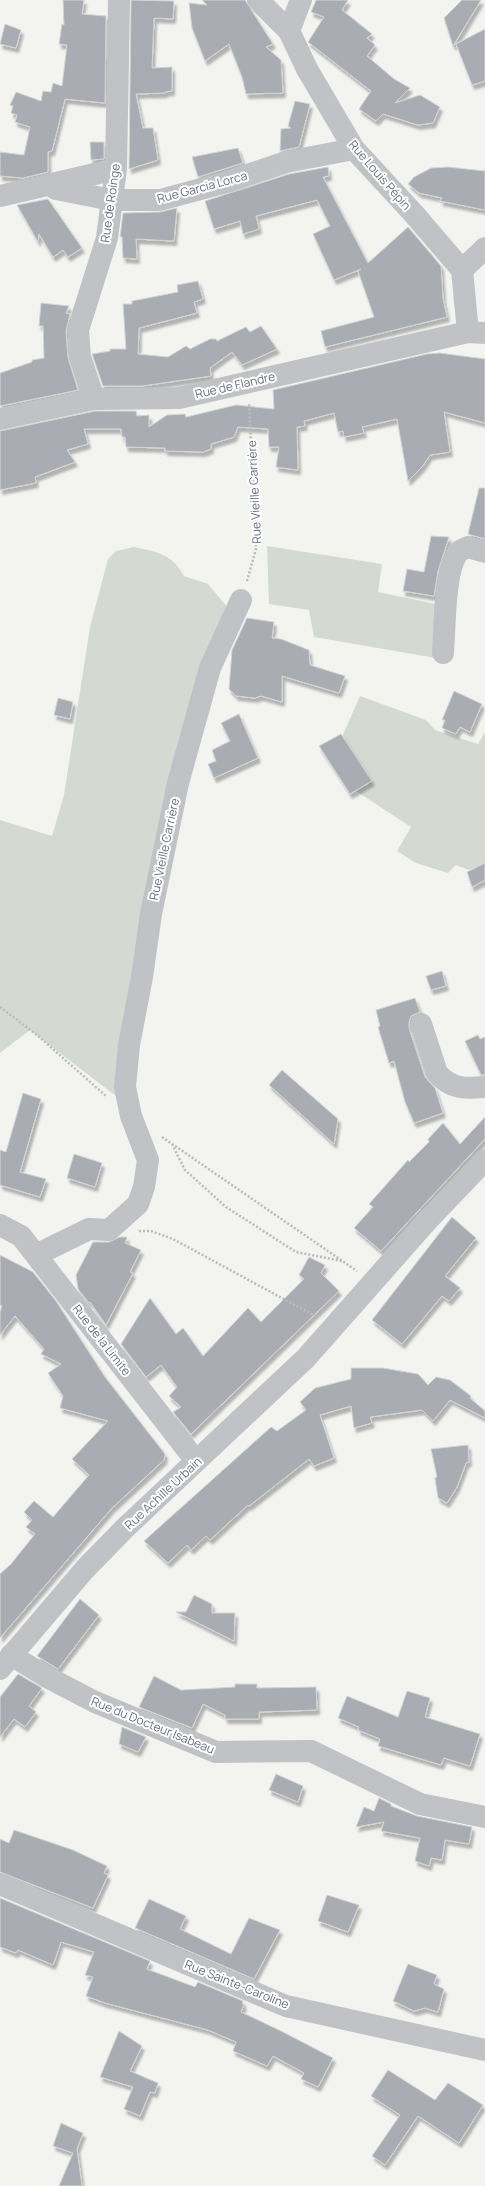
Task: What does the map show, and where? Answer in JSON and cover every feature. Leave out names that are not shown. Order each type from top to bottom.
[{"type":"street","name":"Rue de Roinge","points":[[94,399],[80,357],[78,330],[108,238],[116,169],[119,0]]},
{"type":"street","name":"Rue Louis Pépin","points":[[258,0],[289,31],[307,69],[354,149],[414,214],[462,270]]},
{"type":"street","points":[[289,31],[301,0]]},
{"type":"street","name":"Rue Garcia Lorca","points":[[49,184],[56,189],[112,205],[160,200],[227,182],[286,162],[354,149]]},
{"type":"street","points":[[0,196],[116,169]]},
{"type":"street","points":[[476,332],[462,270],[485,248]]},
{"type":"street","name":"Rue de Flandre","points":[[0,419],[94,399],[179,398],[476,332]]},
{"type":"street","points":[[443,653],[446,600],[453,562],[458,552],[468,547],[485,552]]},
{"type":"street","name":"Rue Vieille Carrière","points":[[108,1230],[138,1204],[144,1187],[148,1160],[130,1116],[125,1087],[129,1045],[142,977],[151,914],[178,783],[210,668],[241,600]]},
{"type":"street","points":[[421,1024],[437,1073],[442,1079],[456,1087],[485,1087]]},
{"type":"street","name":"Rue Achille Urbain","points":[[6,1662],[89,1564],[196,1461],[293,1372],[442,1205],[485,1160]]},
{"type":"street","name":"Rue de la Limite","points":[[1,1225],[21,1236],[36,1254],[196,1461]]},
{"type":"street","points":[[36,1254],[89,1229],[108,1230]]},
{"type":"street","name":"Rue du Docteur Isabeau","points":[[6,1662],[45,1676],[95,1702],[216,1752],[311,1750],[420,1804],[485,1817]]},
{"type":"street","name":"Rue Sainte-Caroline","points":[[0,1884],[286,2006],[485,2050]]},
{"type":"path","name":"Rue Vieille Carrière","points":[[241,600],[256,549],[248,382]]},
{"type":"path","points":[[0,1008],[37,1035],[107,1097]]},
{"type":"path","points":[[160,1136],[374,1283]]},
{"type":"path","points":[[171,1143],[185,1170],[226,1207],[296,1252],[343,1261]]},
{"type":"path","points":[[108,1230],[150,1231],[173,1238],[335,1326]]},
{"type":"shaded area","points":[[267,546],[382,564],[378,592],[440,605],[436,658],[314,637],[309,610],[269,604]]},
{"type":"shaded area","points":[[134,547],[164,555],[174,563],[184,576],[208,584],[234,615],[213,650],[121,1100],[30,1030],[0,1053],[0,820],[52,836],[64,795],[90,627],[108,559],[116,551]]},
{"type":"shaded area","points":[[360,696],[426,720],[435,730],[478,744],[485,732],[485,864],[469,870],[456,865],[448,873],[416,863],[397,851],[411,827],[356,791],[371,781],[342,737]]},
{"type":"building","points":[[63,0],[84,0],[82,14],[106,16],[105,103],[65,99],[52,151],[48,152],[48,172],[23,178],[0,176],[0,152],[24,155],[30,127],[15,122],[17,115],[11,113],[13,106],[10,105],[16,92],[41,101],[43,91],[51,92],[53,83],[62,86],[67,45],[59,44],[62,24],[64,25]]},
{"type":"building","points":[[131,0],[174,1],[173,19],[154,18],[152,68],[172,67],[172,91],[165,93],[136,94],[143,128],[153,128],[158,160],[129,169]]},
{"type":"building","points":[[202,0],[245,0],[273,44],[266,47],[281,60],[283,93],[246,94],[242,77],[229,44],[205,61],[192,28],[189,3],[207,5]]},
{"type":"building","points":[[316,0],[348,0],[342,10],[372,34],[367,38],[375,45],[367,56],[394,79],[410,88],[395,103],[420,95],[440,107],[433,123],[418,125],[383,114],[376,121],[359,109],[371,91],[308,42],[324,17],[311,12]]},
{"type":"building","points":[[462,0],[481,0],[453,46],[444,18]]},
{"type":"building","points":[[5,24],[21,30],[16,48],[0,44]]},
{"type":"building","points":[[485,29],[485,81],[472,85],[456,44]]},
{"type":"building","points":[[295,101],[310,104],[299,147],[280,151],[281,129],[291,128],[288,126]]},
{"type":"building","points":[[90,142],[104,142],[104,159],[91,160]]},
{"type":"building","points":[[238,148],[243,163],[198,177],[192,157]]},
{"type":"building","points":[[328,167],[329,176],[323,177],[368,263],[408,227],[441,266],[443,299],[447,317],[325,347],[321,331],[374,317],[358,271],[361,269],[334,280],[313,234],[330,226],[317,200],[256,216],[259,229],[243,234],[240,221],[214,229],[205,201],[289,174]]},
{"type":"building","points":[[448,167],[485,171],[485,210],[440,201],[442,198],[419,193],[408,184],[414,177],[431,168]]},
{"type":"building","points":[[48,199],[82,248],[68,257],[63,250],[53,257],[39,234],[38,242],[17,205]]},
{"type":"building","points":[[177,208],[174,241],[136,239],[137,259],[123,258],[122,237],[120,237],[123,213],[160,212]]},
{"type":"building","points":[[198,281],[203,299],[194,302],[197,313],[139,328],[138,354],[168,357],[186,346],[190,349],[210,339],[216,339],[217,341],[246,327],[250,332],[261,326],[277,349],[242,365],[232,352],[210,368],[211,376],[142,386],[103,386],[92,354],[110,351],[110,349],[126,349],[123,304],[132,304],[132,301],[178,292],[177,285]]},
{"type":"building","points":[[41,303],[69,306],[66,313],[70,314],[66,331],[68,358],[78,390],[0,406],[0,373],[32,362],[32,360],[44,358],[43,326],[39,326]]},
{"type":"building","points":[[440,353],[485,359],[485,423],[444,412],[450,452],[430,455],[422,467],[408,481],[397,419],[362,427],[364,433],[344,437],[343,431],[338,432],[334,413],[304,421],[305,426],[297,427],[298,470],[276,467],[279,447],[269,447],[268,429],[238,427],[234,437],[211,444],[211,449],[203,452],[165,451],[165,448],[126,447],[125,437],[122,437],[121,429],[84,429],[88,444],[67,450],[75,462],[35,477],[36,483],[0,490],[0,431],[95,411],[136,411],[137,416],[149,415],[149,427],[167,415],[185,414],[186,417],[236,405],[274,409],[273,390],[427,354]]},
{"type":"building","points":[[479,488],[485,488],[485,539],[468,534]]},
{"type":"building","points":[[431,536],[449,537],[438,571],[434,596],[403,591],[407,569],[424,572]]},
{"type":"building","points":[[247,618],[274,622],[272,638],[281,639],[309,650],[310,665],[345,676],[339,693],[282,676],[282,702],[261,696],[255,698],[236,696],[229,689],[232,650]]},
{"type":"building","points":[[454,691],[482,704],[470,732],[460,727],[456,734],[442,728],[445,720],[442,720]]},
{"type":"building","points":[[58,698],[73,702],[70,719],[54,715]]},
{"type":"building","points":[[239,714],[258,758],[214,778],[208,764],[216,761],[212,750],[230,741],[221,723]]},
{"type":"building","points":[[341,734],[372,781],[350,794],[319,746]]},
{"type":"building","points":[[485,863],[485,880],[472,887],[467,872]]},
{"type":"building","points":[[442,971],[446,986],[431,990],[426,976]]},
{"type":"building","points":[[415,998],[420,1012],[411,1016],[409,1028],[425,1077],[435,1088],[443,1113],[414,1123],[405,1102],[394,1061],[389,1063],[378,1027],[380,1026],[376,1010]]},
{"type":"building","points":[[478,1035],[480,1039],[485,1037],[485,1075],[481,1075],[465,1041]]},
{"type":"building","points":[[282,1070],[338,1119],[334,1144],[269,1085]]},
{"type":"building","points":[[23,1093],[41,1099],[20,1172],[46,1179],[40,1197],[0,1185],[0,1150],[6,1152]]},
{"type":"building","points":[[485,1117],[485,1139],[381,1251],[354,1228],[373,1207],[369,1204],[408,1160],[409,1162],[429,1142],[428,1139],[443,1123],[460,1144]]},
{"type":"building","points":[[74,1154],[102,1163],[95,1187],[67,1178]]},
{"type":"building","points":[[452,1217],[476,1238],[445,1276],[460,1288],[449,1301],[442,1296],[402,1344],[372,1320]]},
{"type":"building","points":[[120,1237],[127,1237],[125,1243],[141,1250],[130,1272],[133,1273],[106,1325],[90,1302],[89,1303],[78,1289],[76,1275],[93,1242],[109,1242]]},
{"type":"building","points":[[0,1255],[33,1272],[56,1301],[105,1377],[165,1454],[164,1460],[112,1508],[0,1638],[0,1574],[11,1564],[35,1534],[26,1527],[32,1520],[24,1512],[34,1501],[53,1517],[89,1475],[72,1459],[108,1421],[60,1408],[63,1396],[48,1373],[61,1364],[41,1354],[44,1349],[15,1316],[0,1335],[0,1312],[2,1306],[0,1305]]},
{"type":"building","points":[[309,1257],[325,1265],[321,1273],[339,1291],[191,1434],[173,1412],[181,1407],[169,1396],[177,1387],[161,1365],[146,1377],[121,1344],[150,1298],[176,1334],[183,1328],[203,1356],[248,1308],[261,1322],[304,1279],[299,1275]]},
{"type":"building","points":[[351,1368],[383,1368],[418,1374],[428,1385],[436,1377],[450,1380],[471,1396],[470,1398],[485,1411],[485,1418],[450,1400],[433,1421],[422,1410],[370,1417],[372,1423],[354,1428],[351,1406],[320,1415],[334,1458],[314,1466],[309,1459],[249,1506],[248,1505],[210,1540],[206,1536],[191,1550],[187,1545],[168,1563],[144,1541],[271,1427],[277,1431],[306,1410],[300,1402],[315,1388],[351,1379]]},
{"type":"building","points":[[468,1445],[469,1462],[466,1463],[457,1487],[447,1503],[438,1498],[435,1478],[437,1477],[431,1449]]},
{"type":"building","points":[[194,1595],[212,1604],[212,1613],[235,1613],[234,1641],[176,1612],[186,1612]]},
{"type":"building","points":[[80,1599],[99,1615],[58,1669],[37,1656]]},
{"type":"building","points":[[18,1674],[42,1688],[29,1706],[36,1712],[25,1727],[14,1719],[0,1737],[0,1697]]},
{"type":"building","points":[[154,1676],[181,1690],[235,1687],[235,1684],[257,1684],[257,1688],[316,1687],[317,1710],[259,1712],[259,1719],[225,1719],[225,1715],[203,1704],[192,1728],[139,1707]]},
{"type":"building","points":[[407,1691],[430,1698],[425,1717],[480,1734],[470,1766],[444,1758],[441,1765],[378,1746],[380,1739],[358,1730],[359,1727],[338,1718],[347,1696],[398,1717]]},
{"type":"building","points":[[122,1727],[146,1737],[138,1752],[119,1744]]},
{"type":"building","points":[[276,1774],[303,1786],[298,1802],[269,1790]]},
{"type":"building","points":[[379,1798],[391,1804],[391,1806],[417,1816],[472,1827],[469,1844],[445,1840],[442,1860],[431,1858],[429,1866],[415,1861],[420,1838],[381,1831],[384,1822],[356,1827],[364,1807],[374,1811]]},
{"type":"building","points":[[14,1830],[73,1850],[107,1866],[104,1873],[108,1875],[93,1908],[0,1872],[0,1839],[9,1843]]},
{"type":"building","points":[[327,1895],[359,1905],[348,1932],[318,1921]]},
{"type":"building","points":[[0,1898],[150,1961],[147,1969],[195,1987],[198,1982],[243,2001],[242,2004],[244,2004],[241,2012],[333,2058],[318,2087],[301,2079],[304,2073],[273,2056],[267,2066],[233,2051],[236,2042],[208,2030],[105,2003],[86,1996],[93,1977],[85,1975],[94,1952],[61,1942],[53,1965],[18,1950],[16,1953],[0,1947]]},
{"type":"building","points":[[149,1899],[186,1916],[180,1929],[231,1954],[249,1918],[280,1930],[254,1979],[135,1928]]},
{"type":"building","points":[[408,1964],[437,1975],[434,1984],[444,1989],[438,2012],[425,2008],[414,2011],[393,2001]]},
{"type":"building","points":[[119,2031],[142,2046],[130,2071],[158,2083],[155,2093],[150,2092],[140,2116],[124,2109],[133,2087],[100,2077]]},
{"type":"building","points":[[388,2070],[435,2100],[448,2083],[483,2105],[459,2143],[418,2116],[385,2165],[372,2156],[400,2115],[371,2096]]},
{"type":"building","points":[[61,2123],[83,2133],[77,2149],[82,2186],[59,2186],[73,2153],[53,2146]]}]
